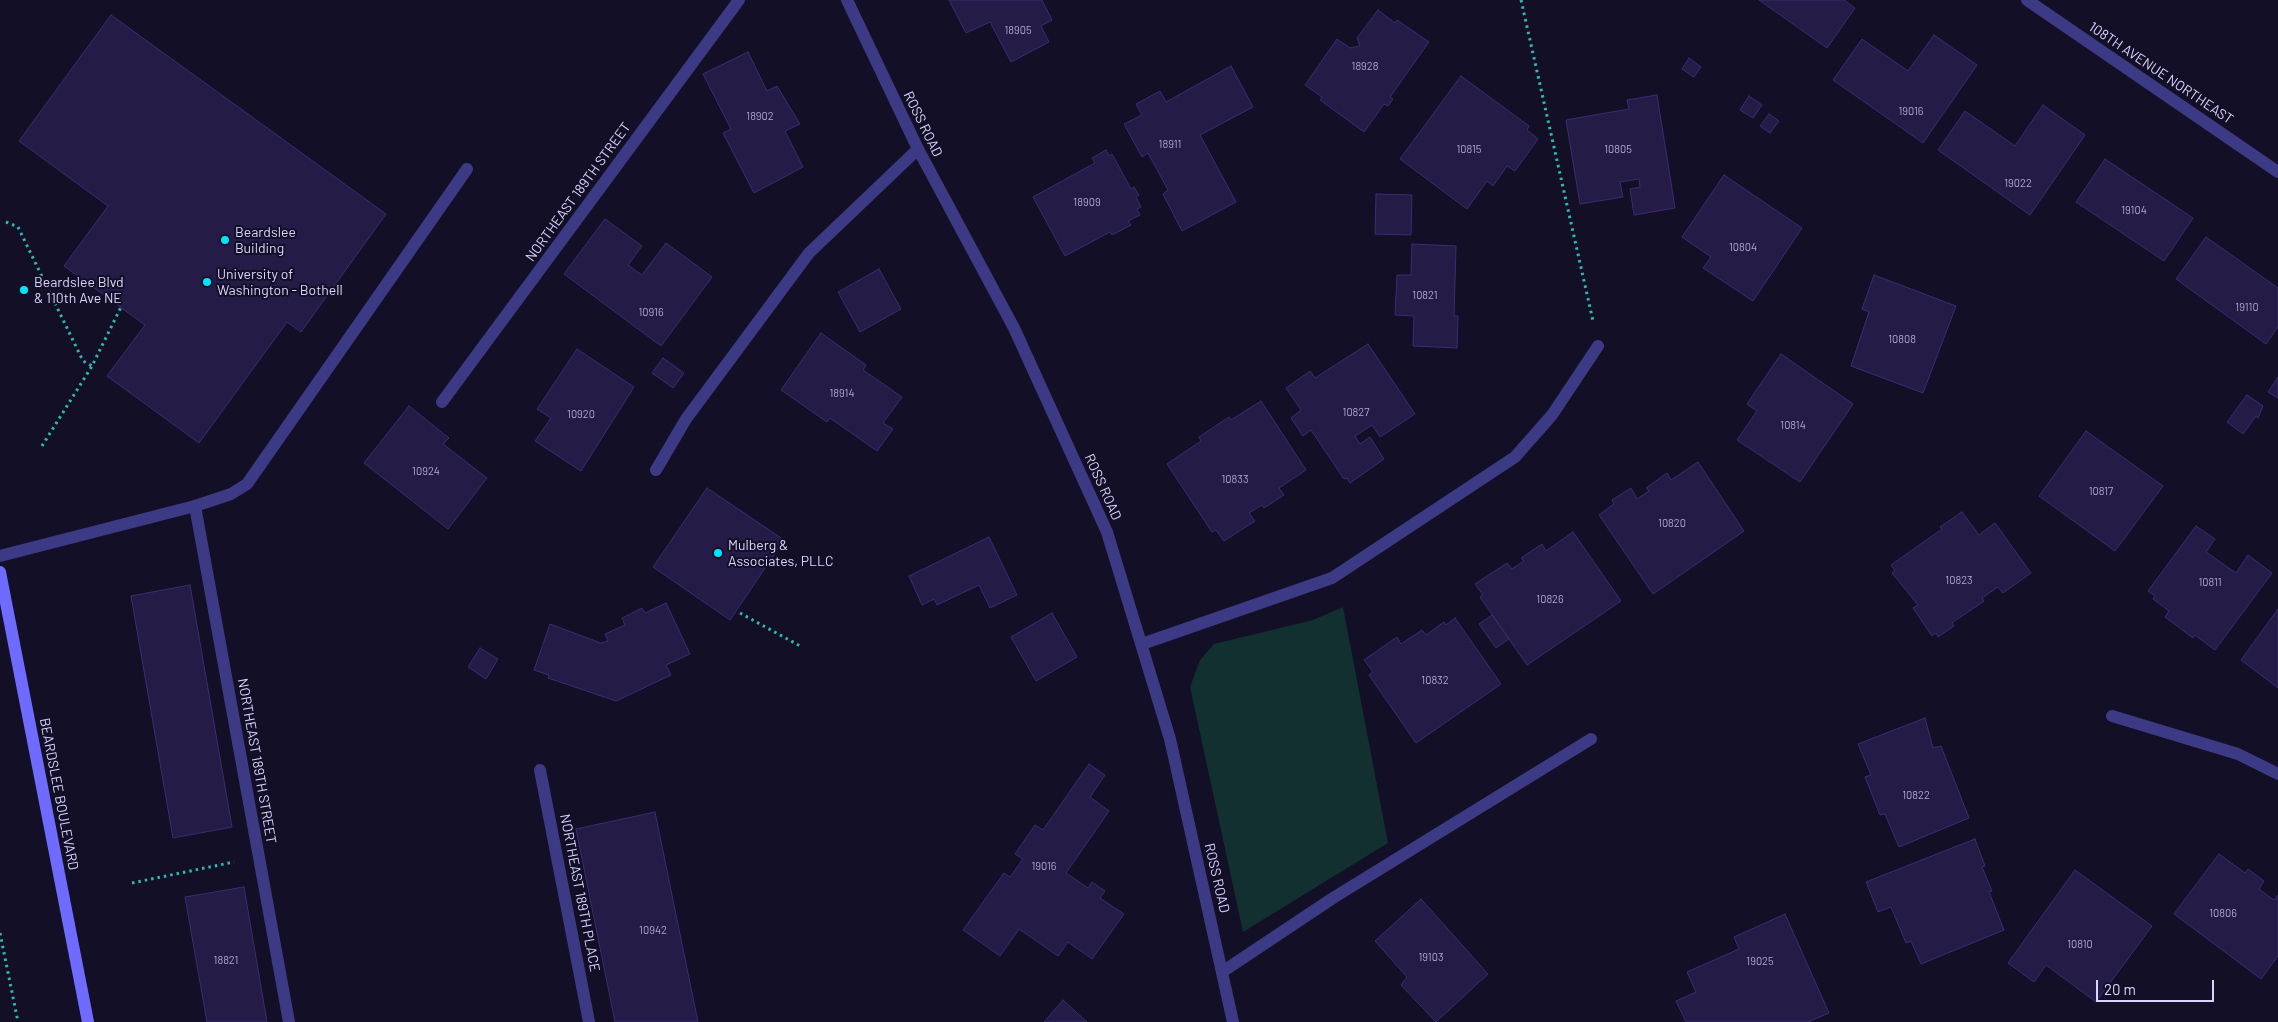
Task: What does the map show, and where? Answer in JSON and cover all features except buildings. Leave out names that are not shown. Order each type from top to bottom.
[{"type":"main road","name":"BEARDSLEE BOULEVARD","points":[[0,572],[88,1022]]},
{"type":"street","name":"NORTHEAST 189TH STREET","points":[[442,402],[739,0]]},
{"type":"street","name":"ROSS ROAD","points":[[847,0],[918,149],[1014,328],[1107,532],[1170,739],[1233,1022]]},
{"type":"street","name":"108TH AVENUE NORTHEAST","points":[[2027,0],[2278,172]]},
{"type":"street","points":[[656,470],[686,419],[809,252],[918,149]]},
{"type":"street","points":[[0,556],[195,506],[231,494],[246,484],[467,169]]},
{"type":"street","points":[[1142,644],[1332,578],[1515,457],[1552,414],[1598,346]]},
{"type":"street","name":"NORTHEAST 189TH STREET","points":[[195,506],[289,1022]]},
{"type":"street","points":[[2112,716],[2238,754],[2278,774]]},
{"type":"street","points":[[1222,972],[1333,898],[1590,739]]},
{"type":"street","name":"NORTHEAST 189TH PLACE","points":[[540,770],[589,1022]]},
{"type":"path","points":[[1521,0],[1598,346]]},
{"type":"path","points":[[6,222],[18,227],[83,361],[92,366]]},
{"type":"path","points":[[42,446],[92,366],[121,307]]},
{"type":"path","points":[[740,613],[802,647]]},
{"type":"path","points":[[132,883],[234,862]]},
{"type":"path","points":[[0,934],[18,1022]]},
{"type":"green space","points":[[1343,607],[1388,843],[1243,932],[1190,687],[1200,660],[1214,644],[1313,620]]},
{"type":"place","name":"Beardslee Building","points":[[225,240]]},
{"type":"place","name":"University of Washington - Bothell","points":[[207,282]]},
{"type":"place","name":"Beardslee Blvd & 110th Ave NE","points":[[24,290]]},
{"type":"place","name":"Mulberg & Associates, PLLC","points":[[718,553]]}]
